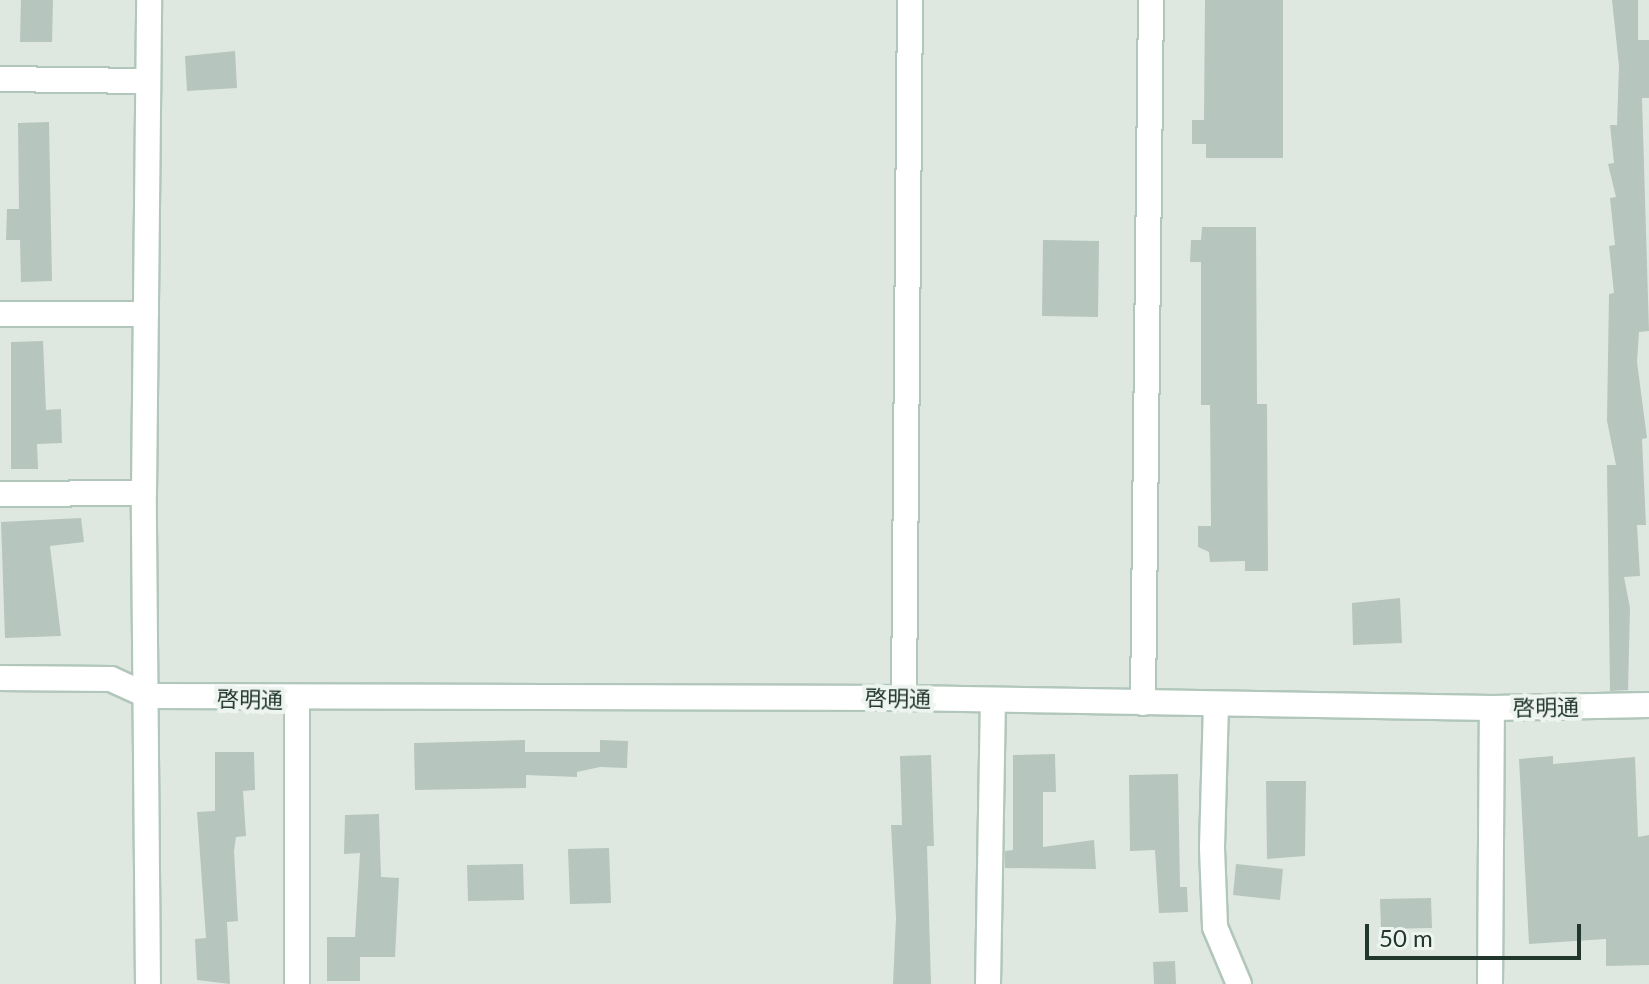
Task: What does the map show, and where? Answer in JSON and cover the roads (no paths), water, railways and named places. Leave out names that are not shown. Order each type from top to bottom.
[{"type":"street","points":[[148,984],[144,493],[149,0]]},
{"type":"street","points":[[904,698],[910,0]]},
{"type":"street","points":[[1143,703],[1151,0]]},
{"type":"street","points":[[0,79],[148,81]]},
{"type":"street","points":[[0,314],[146,314]]},
{"type":"street","points":[[0,494],[144,493]]},
{"type":"street","points":[[0,678],[111,679],[148,696]]},
{"type":"street","name":"啓明通","points":[[148,696],[297,700],[904,698],[1492,708],[1649,705]]},
{"type":"street","points":[[297,700],[297,984]]},
{"type":"street","points":[[988,984],[993,700]]},
{"type":"street","points":[[1216,704],[1212,848],[1215,927],[1239,984]]},
{"type":"street","points":[[1490,984],[1495,929],[1492,708]]}]
